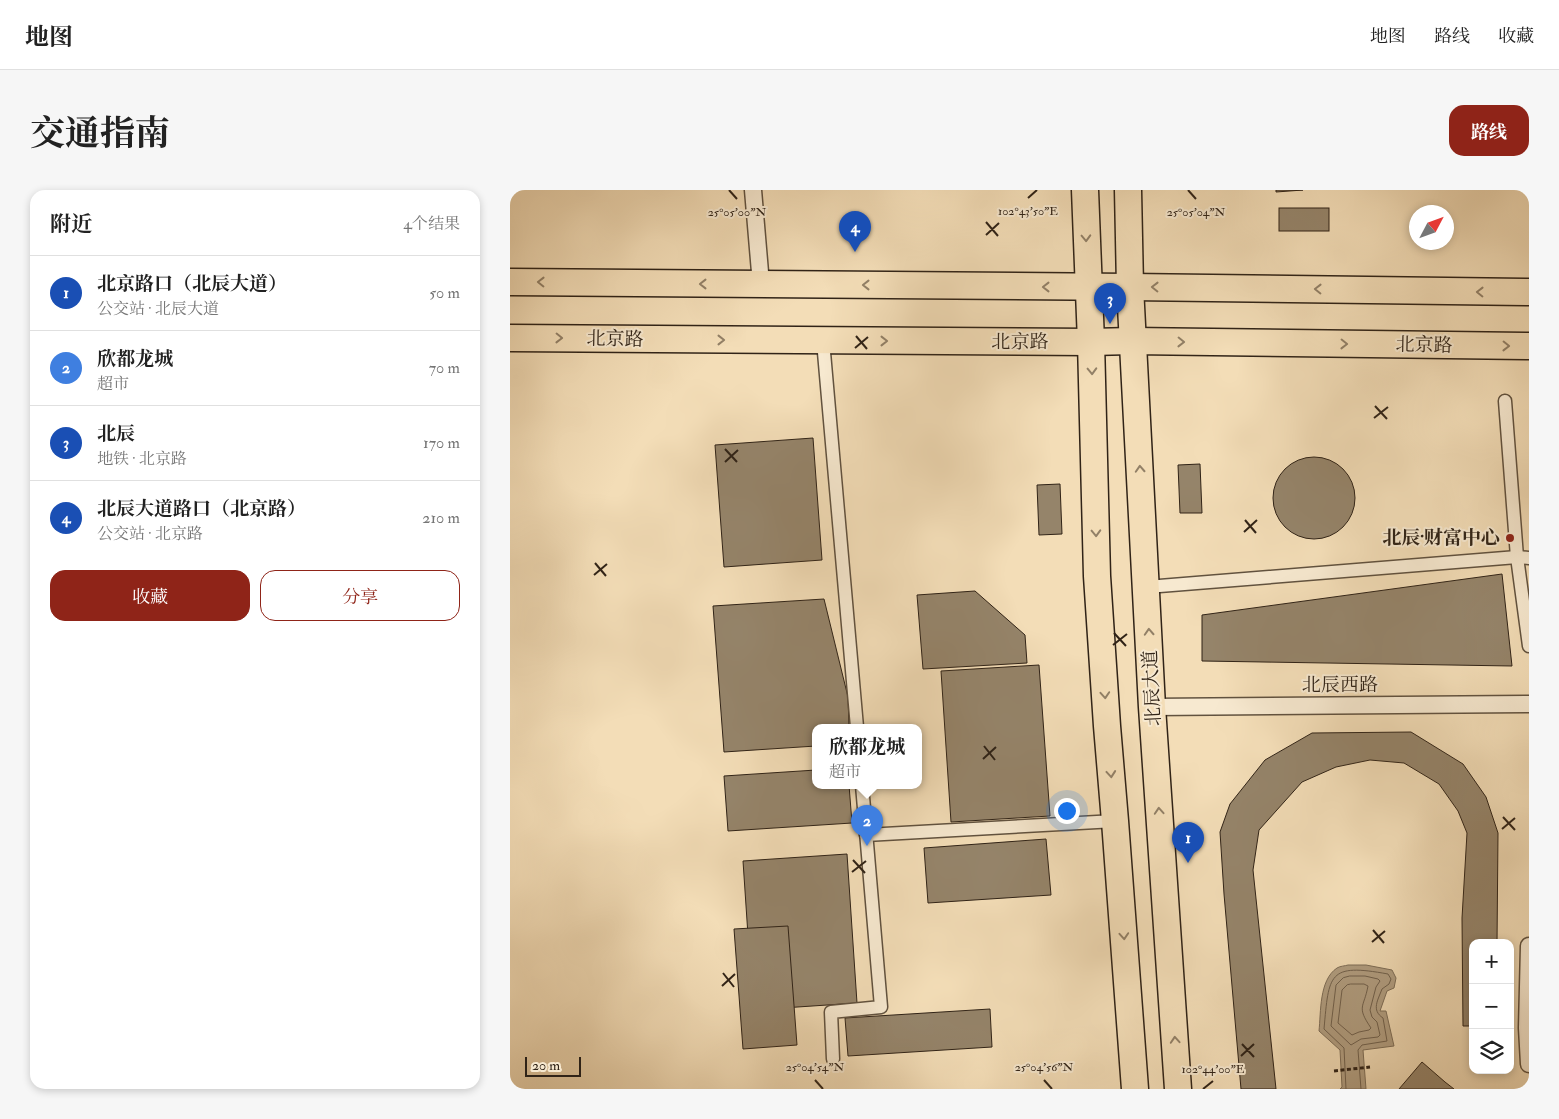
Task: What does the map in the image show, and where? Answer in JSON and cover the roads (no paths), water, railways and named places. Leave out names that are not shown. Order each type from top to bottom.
[{"type":"main road","points":[[1085,190],[1097,576],[1135,1089]]},
{"type":"main road","name":"北辰大道","points":[[1128,190],[1132,341],[1147,587],[1152,706],[1178,1089]]},
{"type":"main road","points":[[510,282],[1529,292]]},
{"type":"main road","name":"北京路","points":[[510,338],[1132,341],[1529,346]]},
{"type":"street","points":[[753,190],[761,284]]},
{"type":"street","points":[[824,341],[857,724]]},
{"type":"street","points":[[1505,402],[1523,558],[1529,646]]},
{"type":"street","points":[[1147,587],[1523,558]]},
{"type":"street","name":"北辰西路","points":[[1152,706],[1529,704]]},
{"type":"street","points":[[833,1059],[831,1012],[881,1008],[862,789]]},
{"type":"street","points":[[866,835],[1115,821]]},
{"type":"street","points":[[1529,946],[1527,1028],[1529,1064]]},
{"type":"water","points":[[1348,965],[1366,965],[1392,970],[1396,978],[1394,988],[1387,991],[1380,1011],[1386,1011],[1394,1046],[1363,1050],[1366,1089],[1340,1089],[1342,1087],[1340,1050],[1319,1031],[1322,997],[1327,980],[1337,968]]},
{"type":"place","name":"北辰大道路口（北京路）","points":[[855,252]]},
{"type":"place","name":"北辰","points":[[1110,324]]},
{"type":"place","name":"北辰·财富中心","points":[[1510,538]]},
{"type":"place","name":"欣都龙城","points":[[867,846]]},
{"type":"place","name":"北京路口（北辰大道）","points":[[1188,863]]}]
